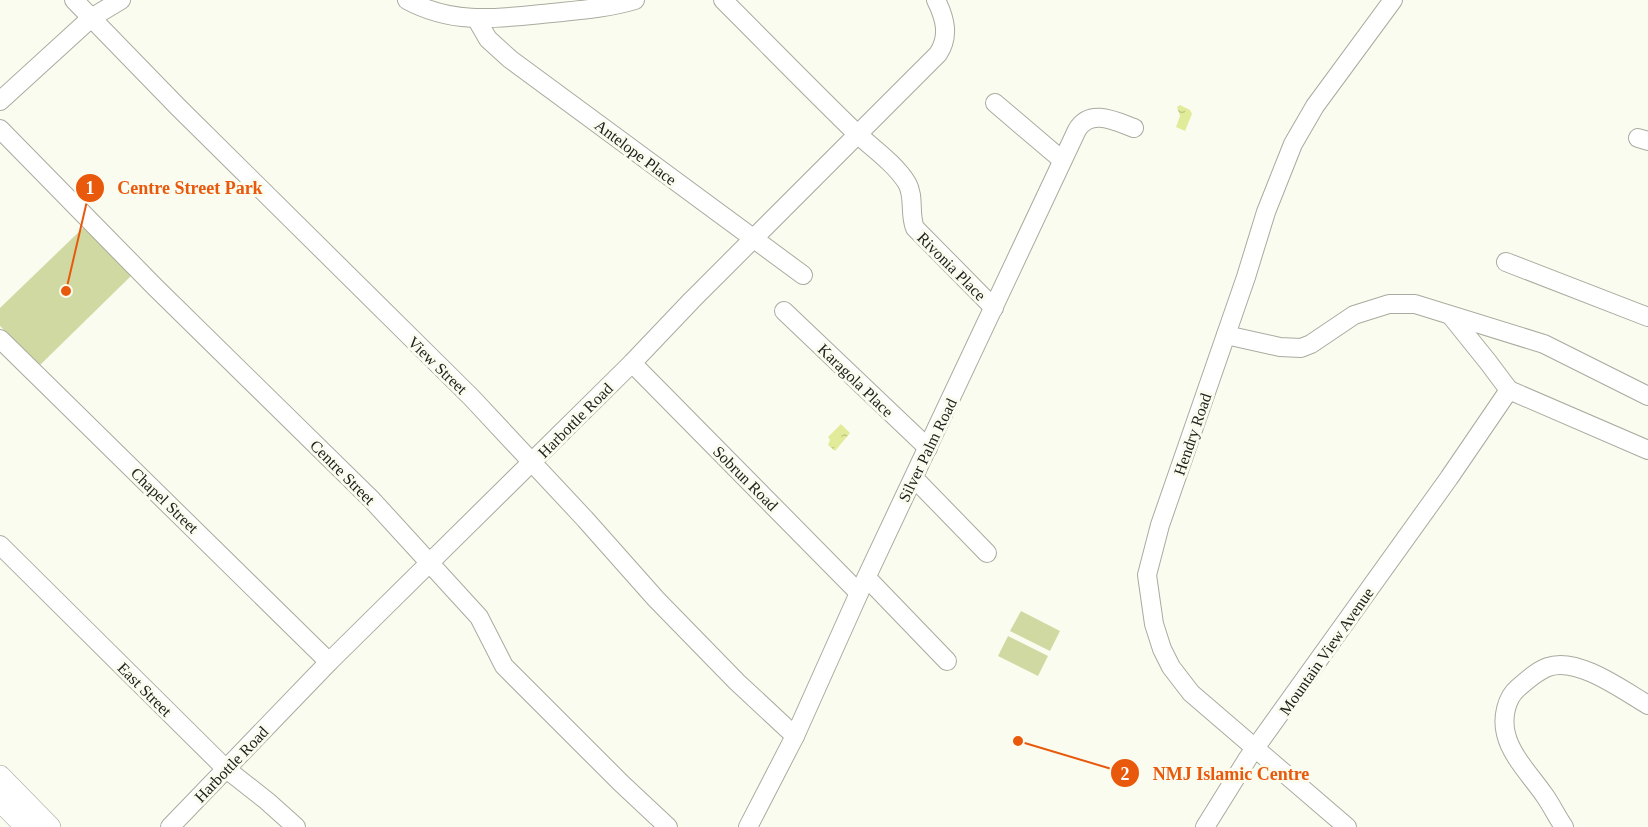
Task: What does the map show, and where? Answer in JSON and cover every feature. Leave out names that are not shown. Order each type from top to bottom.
[{"type":"street","name":"View Street","points":[[74,0],[471,397],[656,599],[737,682],[795,736]]},
{"type":"street","points":[[0,101],[91,18],[121,0]]},
{"type":"street","points":[[407,0],[439,14],[477,20],[579,10],[635,0]]},
{"type":"street","name":"Rivonia Place","points":[[723,0],[858,136],[890,163],[906,182],[911,195],[912,222],[918,233],[994,308]]},
{"type":"street","name":"Harbottle Road","points":[[170,827],[329,662],[632,363],[939,54],[944,46],[946,27],[936,0]]},
{"type":"street","name":"Hendry Road","points":[[1347,827],[1191,693],[1171,667],[1162,649],[1154,624],[1147,575],[1160,525],[1250,267],[1266,212],[1293,144],[1315,106],[1393,0]]},
{"type":"street","name":"Antelope Place","points":[[477,20],[488,39],[510,59],[803,275]]},
{"type":"street","points":[[995,103],[1062,160]]},
{"type":"street","name":"Silver Palm Road","points":[[748,827],[795,736],[1081,123],[1092,117],[1134,128]]},
{"type":"street","name":"Centre Street","points":[[0,129],[155,287],[372,500],[478,617],[504,666],[621,783],[669,827]]},
{"type":"street","points":[[1506,262],[1648,317]]},
{"type":"street","points":[[1226,335],[1280,347],[1301,348],[1311,344],[1354,315],[1389,304],[1415,304],[1544,344],[1648,396]]},
{"type":"street","name":"Karagola Place","points":[[784,311],[928,448]]},
{"type":"street","points":[[1451,316],[1509,390],[1648,450]]},
{"type":"street","name":"Chapel Street","points":[[0,339],[329,662]]},
{"type":"street","name":"Sobrun Road","points":[[632,363],[863,586],[947,661]]},
{"type":"street","name":"Mountain View Avenue","points":[[1205,827],[1248,758],[1449,478],[1509,390]]},
{"type":"street","points":[[914,478],[987,553]]},
{"type":"street","name":"East Street","points":[[0,545],[225,768],[296,827]]},
{"type":"street","points":[[1564,827],[1516,756],[1506,736],[1504,721],[1507,704],[1514,691],[1531,676],[1550,666],[1568,664],[1584,670],[1648,705]]},
{"type":"street","points":[[0,776],[29,821]]},
{"type":"street","points":[[0,801],[29,821],[50,827]]},
{"type":"shaded area","points":[[85,226],[133,274],[39,366],[0,326],[0,308]]},
{"type":"shaded area","points":[[1021,611],[1060,631],[1050,651],[1010,631]]},
{"type":"shaded area","points":[[1008,636],[1048,656],[1038,676],[998,656]]},
{"type":"water","points":[[1180,105],[1190,110],[1192,114],[1185,131],[1176,127],[1180,116],[1177,107]]},
{"type":"water","points":[[841,424],[850,433],[835,451],[828,445],[830,440],[828,437]]},
{"type":"place","name":"Centre Street Park","points":[[66,291]]},
{"type":"place","name":"NMJ Islamic Centre","points":[[1018,741]]}]
